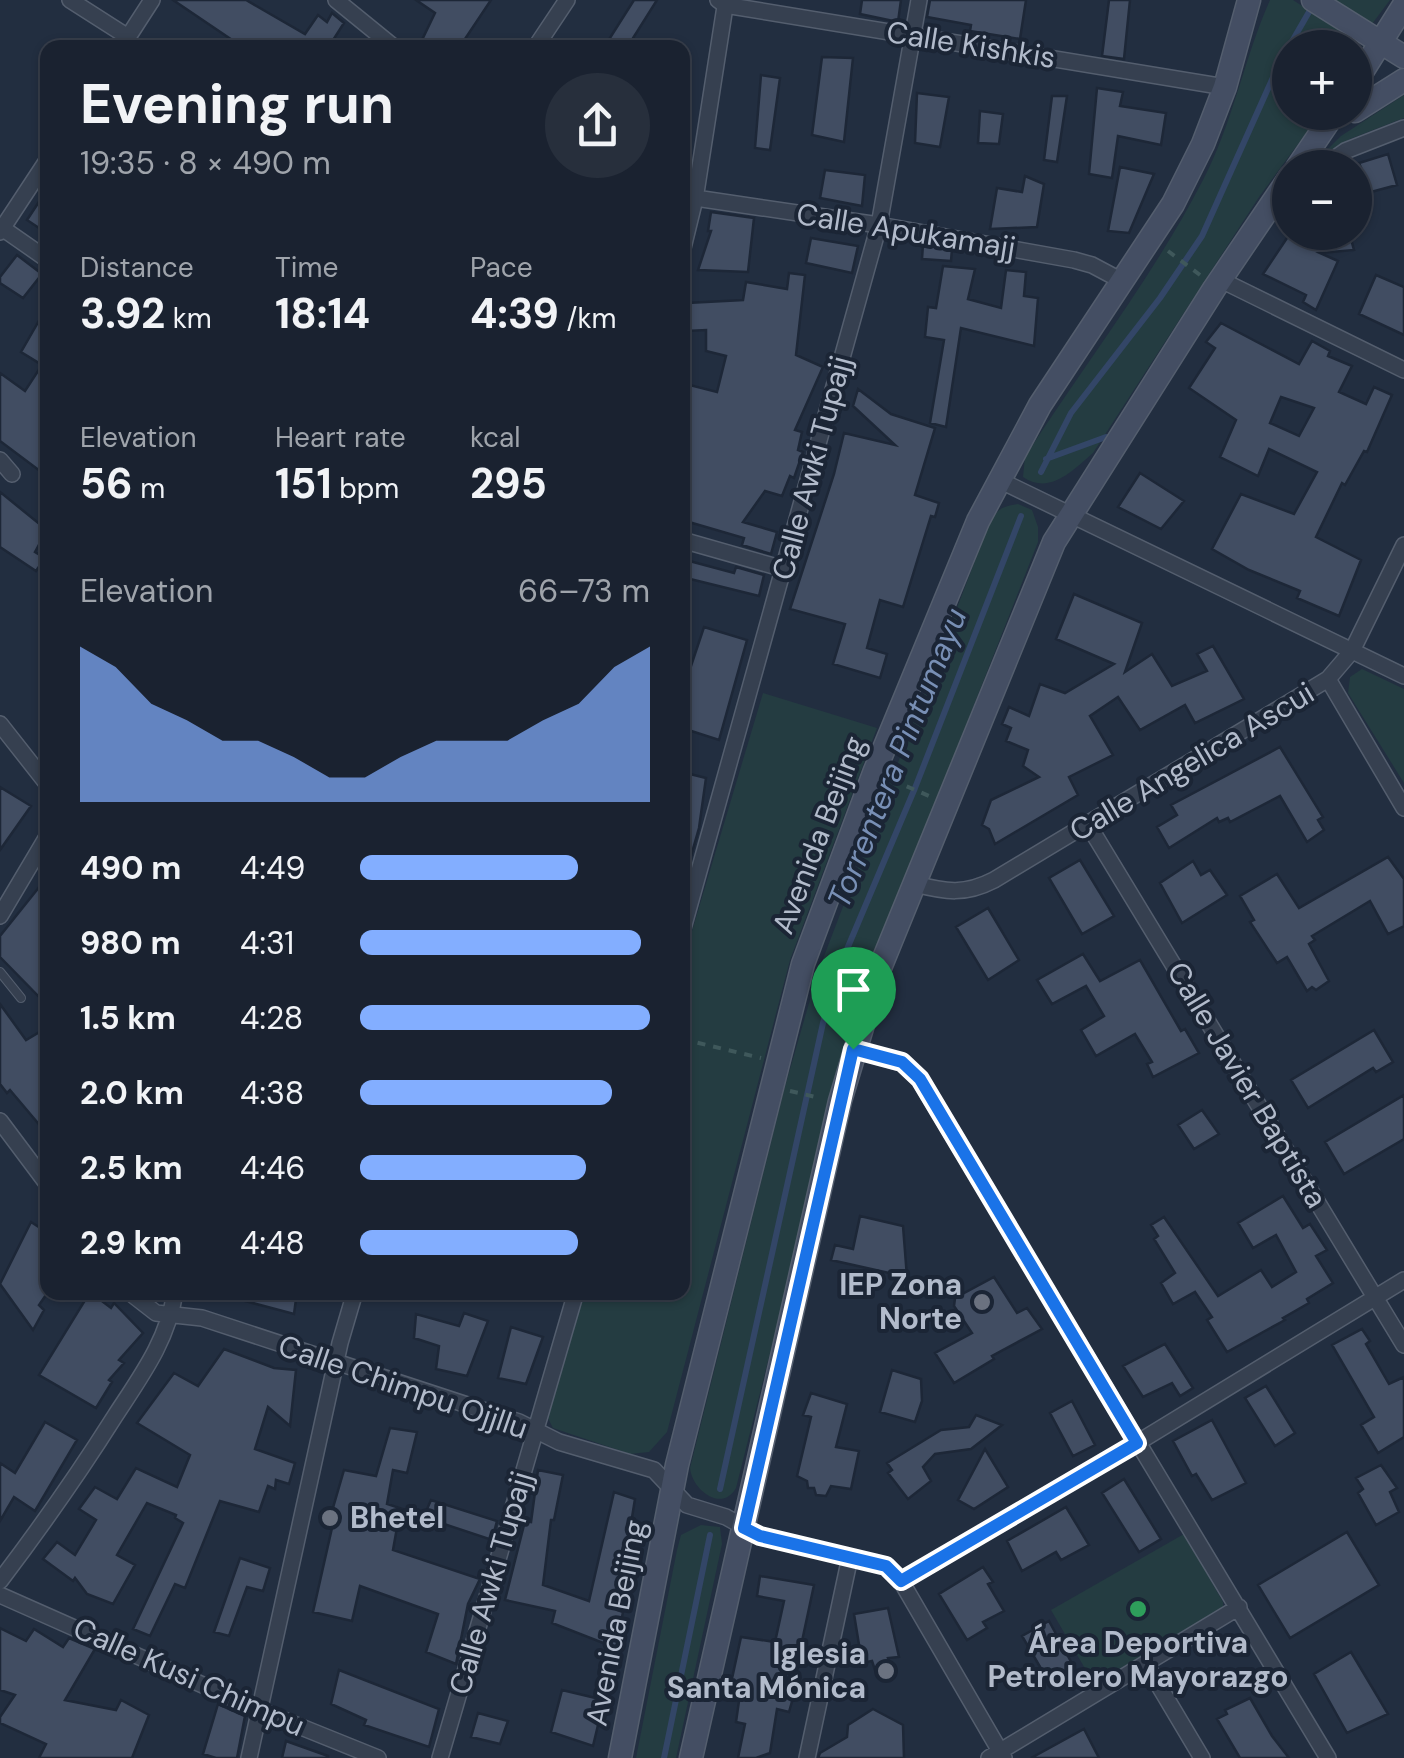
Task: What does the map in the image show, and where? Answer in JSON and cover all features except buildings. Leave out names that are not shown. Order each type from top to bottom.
[{"type":"main road","name":"Avenida Beijing","points":[[620,1758],[672,1492],[803,964],[874,773],[997,480],[1040,406],[1173,204],[1203,144],[1249,0]]},
{"type":"main road","points":[[1319,4],[1404,57]]},
{"type":"main road","points":[[1372,56],[1404,5]]},
{"type":"main road","points":[[1372,100],[1404,80]]},
{"type":"main road","points":[[1310,150],[1324,130]]},
{"type":"main road","points":[[1322,133],[1327,130]]},
{"type":"main road","points":[[691,1758],[853,1049],[880,968],[1054,542],[1272,202]]},
{"type":"street","points":[[70,0],[121,40]]},
{"type":"street","points":[[125,40],[152,0]]},
{"type":"street","points":[[336,0],[385,40]]},
{"type":"street","points":[[540,40],[567,0]]},
{"type":"street","name":"Calle Awki Tupajj","points":[[690,904],[879,225],[918,0]]},
{"type":"street","points":[[690,192],[723,2]]},
{"type":"street","name":"Calle Kishkis","points":[[723,2],[1224,87]]},
{"type":"street","points":[[1348,150],[1404,128]]},
{"type":"street","points":[[40,171],[1,230],[40,255]]},
{"type":"street","name":"Calle Apukamajj","points":[[690,198],[879,225],[1074,260],[1124,282]]},
{"type":"street","points":[[1258,222],[1272,208]]},
{"type":"street","points":[[1221,280],[1404,370]]},
{"type":"street","points":[[0,460],[12,474]]},
{"type":"street","points":[[997,480],[1404,676]]},
{"type":"street","points":[[690,542],[784,569]]},
{"type":"street","name":"Calle Angelica Ascui","points":[[915,884],[951,894],[978,889],[1089,826],[1328,679],[1352,651],[1404,546]]},
{"type":"street","points":[[1328,679],[1404,808]]},
{"type":"street","points":[[0,724],[40,775]]},
{"type":"street","name":"Calle Javier Baptista","points":[[1089,826],[1404,1346]]},
{"type":"street","points":[[0,916],[40,848]]},
{"type":"street","points":[[853,1049],[902,1062],[920,1079],[1328,1758]]},
{"type":"street","points":[[0,1121],[40,1174]]},
{"type":"street","points":[[1239,1607],[997,1756],[901,1581],[1404,1280]]},
{"type":"street","name":"Calle Chimpu Ojjllu","points":[[140,1300],[156,1313],[202,1318],[519,1422],[559,1442],[654,1470],[687,1505],[726,1517],[760,1536],[886,1566],[901,1581]]},
{"type":"street","points":[[0,1581],[61,1500],[156,1351],[172,1317],[174,1300]]},
{"type":"street","points":[[249,1758],[353,1300]]},
{"type":"street","name":"Calle Awki Tupajj","points":[[440,1758],[574,1300]]},
{"type":"street","points":[[807,1758],[850,1557]]},
{"type":"street","name":"Calle Kusi Chimpu","points":[[0,1595],[259,1710],[378,1758]]},
{"type":"street","points":[[1146,1664],[1202,1758]]},
{"type":"lane","points":[[0,972],[20,998]]},
{"type":"path","points":[[1173,255],[1185,266]]},
{"type":"path","points":[[906,785],[923,793]]},
{"type":"path","points":[[690,1041],[777,1062]]},
{"type":"path","points":[[804,1094],[822,1098]]},
{"type":"green space","points":[[1270,0],[1293,0],[1339,30],[1272,30],[1272,130],[1308,130],[1294,150],[1272,150],[1272,179],[1093,453],[1051,482],[1033,482],[1023,477],[1025,457],[1140,286],[1203,180]]},
{"type":"green space","points":[[1334,0],[1390,0],[1372,24]]},
{"type":"green space","points":[[1404,95],[1404,118],[1327,150],[1350,130],[1372,130],[1372,116]]},
{"type":"green space","points":[[1018,504],[1032,510],[1038,542],[860,995],[736,1488],[723,1499],[709,1496],[696,1484],[690,1468],[784,1090],[818,972],[989,524],[1000,510]]},
{"type":"green space","points":[[1362,669],[1404,689],[1404,783],[1348,693],[1350,677]]},
{"type":"green space","points":[[763,693],[877,728],[790,960],[667,1432],[649,1452],[630,1454],[553,1428],[547,1416],[582,1300],[690,1300],[690,938]]},
{"type":"green space","points":[[701,1525],[720,1527],[722,1544],[676,1758],[636,1758],[681,1535]]},
{"type":"green space","name":"Área Deportiva Petrolero Mayorazgo","points":[[1184,1534],[1223,1608],[1094,1684],[1051,1610]]},
{"type":"waterway","name":"Torrentera Pintumayu","points":[[1041,472],[1071,413],[1160,298],[1202,236],[1279,64],[1313,5]]},
{"type":"waterway","points":[[1046,459],[1106,437]]},
{"type":"waterway","name":"Torrentera Pintumayu","points":[[720,1489],[823,1023],[842,961],[915,788],[1021,516]]},
{"type":"waterway","name":"Torrentera Pintumayu","points":[[664,1758],[710,1535]]},
{"type":"place","name":"IEP Zona Norte","points":[[982,1302]]},
{"type":"place","name":"Bhetel","points":[[330,1518]]},
{"type":"place","name":"Área Deportiva Petrolero Mayorazgo","points":[[1138,1609]]},
{"type":"place","name":"Iglesia Santa Mónica","points":[[886,1671]]},
{"type":"route","points":[[853,1049],[902,1062],[920,1079],[1137,1443],[901,1581],[886,1566],[760,1536],[744,1528],[853,1049]]}]
